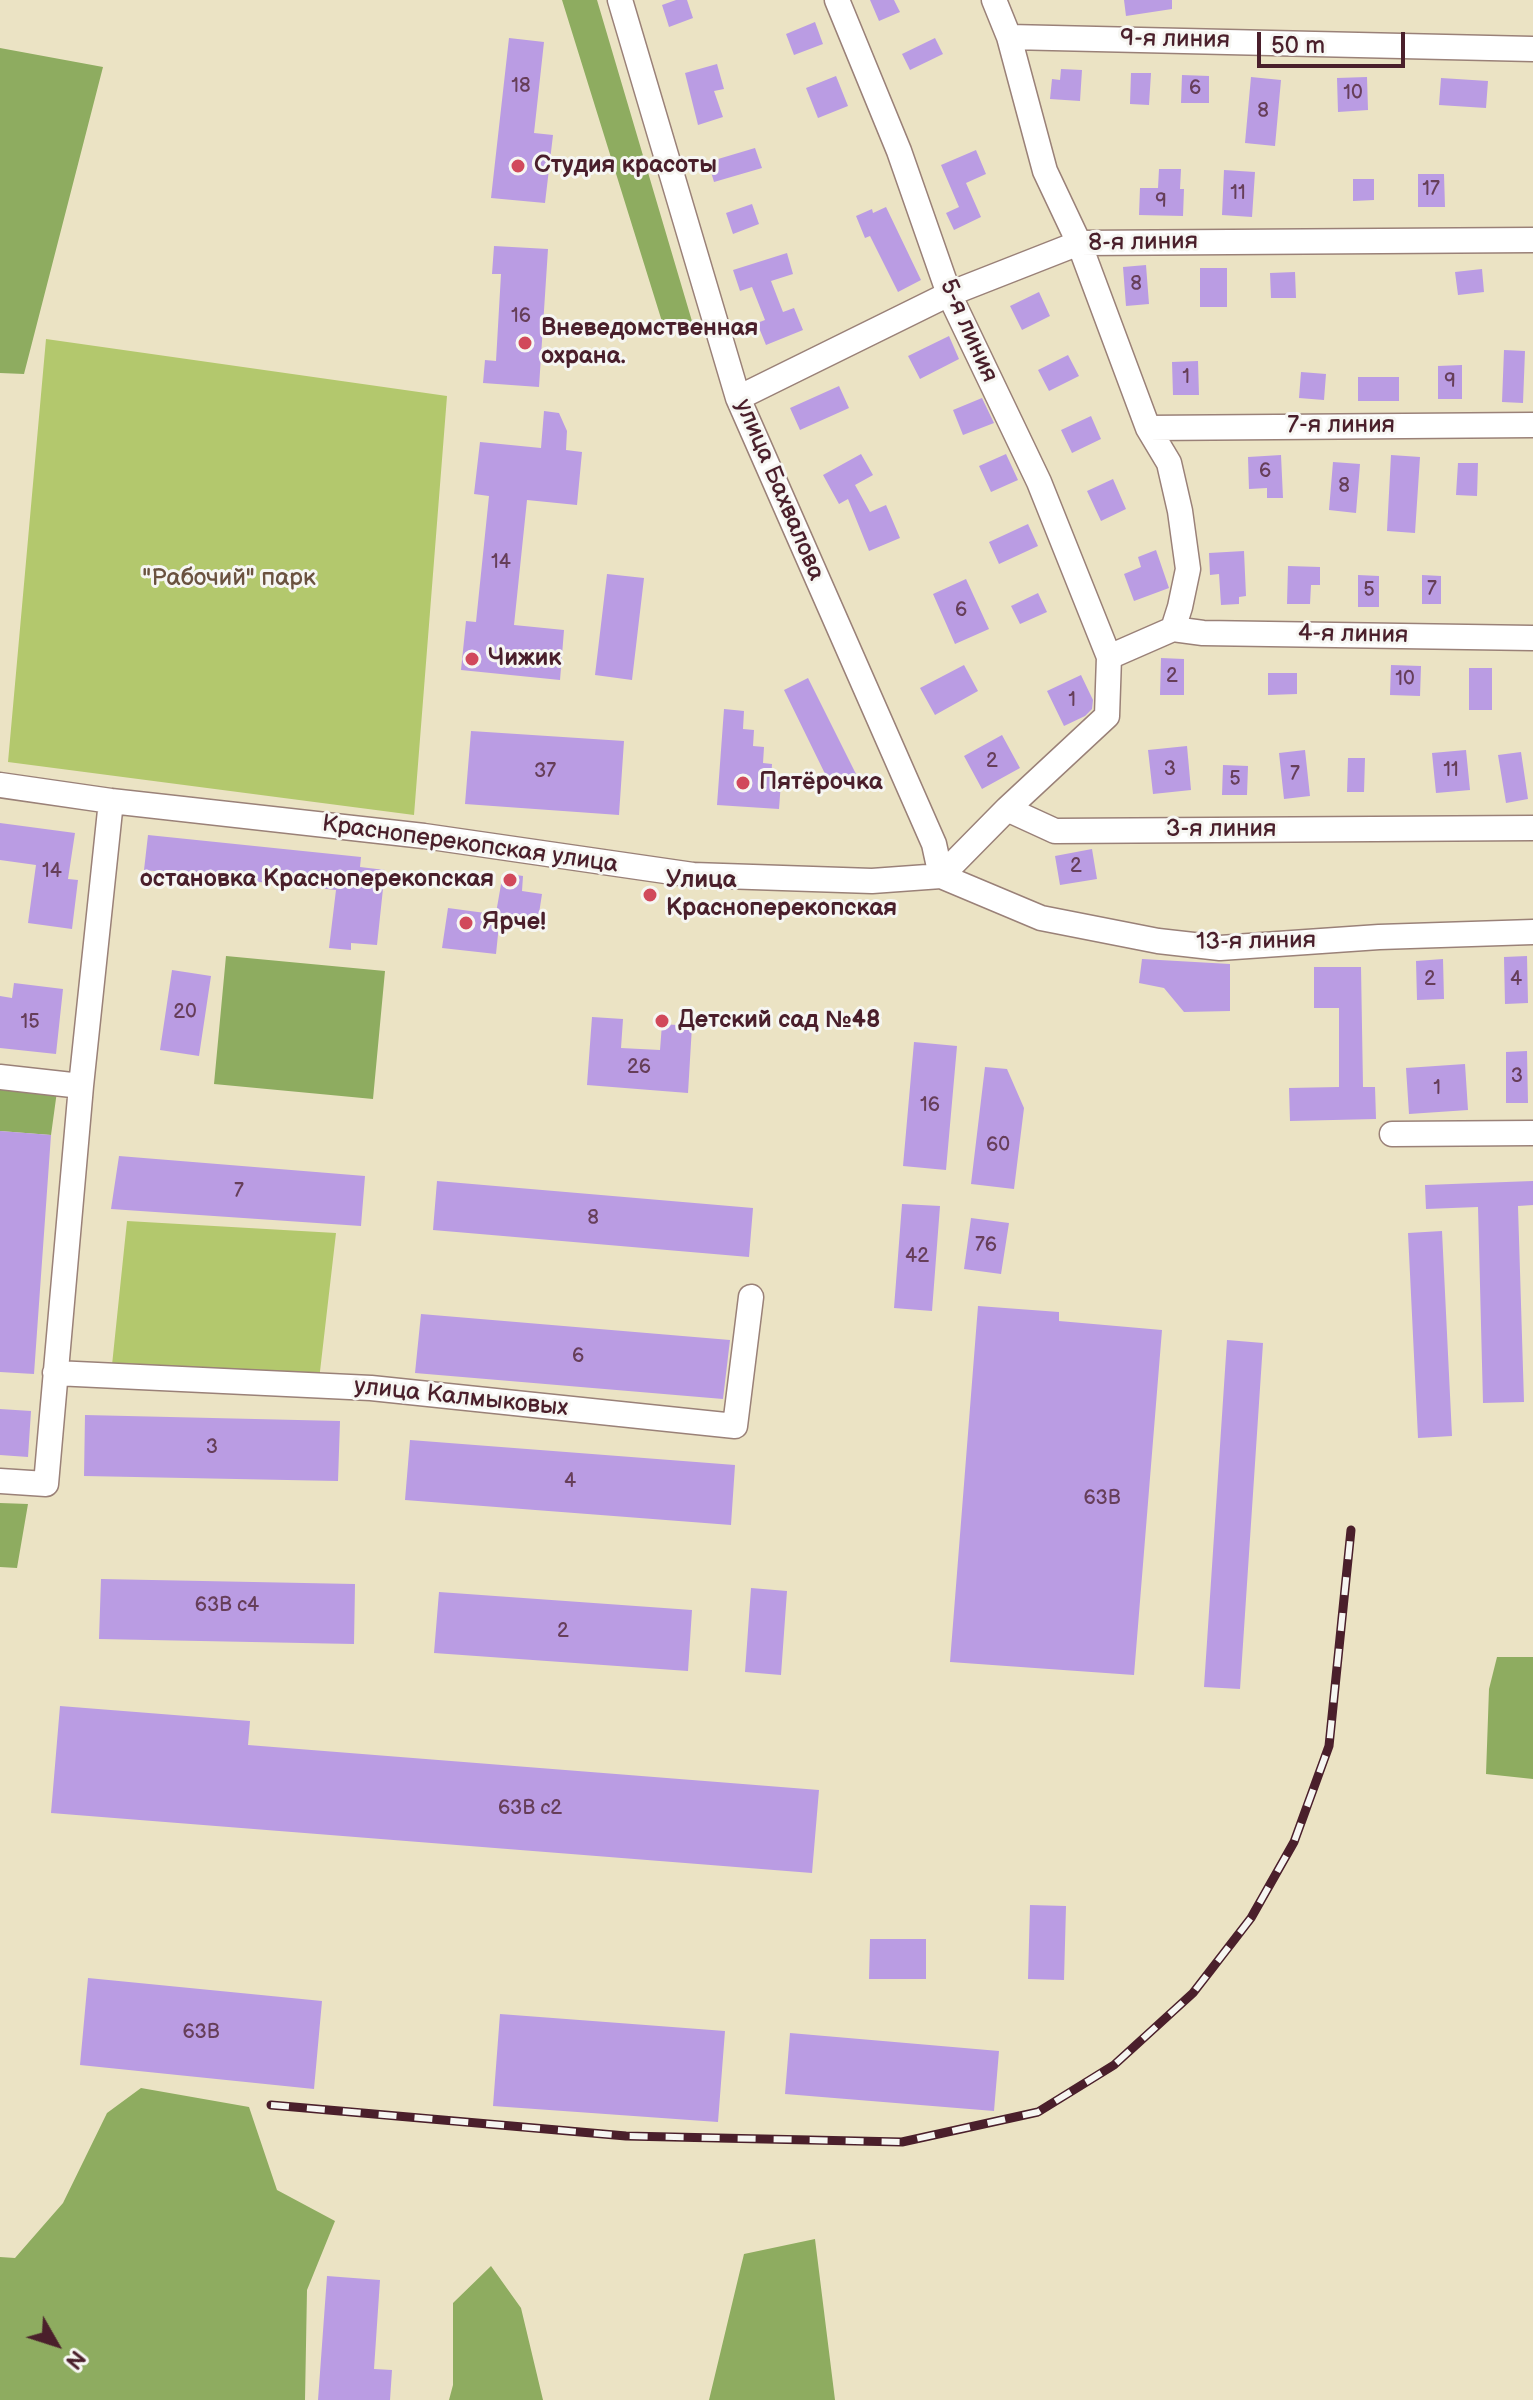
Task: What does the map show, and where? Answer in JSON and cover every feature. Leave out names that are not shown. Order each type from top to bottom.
[{"type":"street","name":"улица Бахвалова","points":[[620,0],[738,398],[934,844],[941,876]]},
{"type":"street","name":"5-я линия","points":[[837,0],[899,151],[949,294],[1039,482],[1109,657]]},
{"type":"street","points":[[941,876],[1007,809],[1107,716],[1109,657],[1173,629],[1188,569],[1169,463],[1148,428],[1079,243],[1045,171],[1009,37],[994,0]]},
{"type":"street","name":"9-я линия","points":[[1009,37],[1533,49]]},
{"type":"street","name":"8-я линия","points":[[738,398],[949,294],[1079,243],[1533,240]]},
{"type":"street","name":"7-я линия","points":[[1148,428],[1533,425]]},
{"type":"street","name":"4-я линия","points":[[1173,629],[1203,633],[1533,638]]},
{"type":"street","name":"Красноперекопская улица","points":[[0,785],[111,801],[424,836],[693,875],[872,881],[941,876]]},
{"type":"street","points":[[0,1481],[46,1484],[81,1086],[111,801]]},
{"type":"street","name":"3-я линия","points":[[1007,809],[1055,831],[1533,828]]},
{"type":"street","name":"13-я линия","points":[[941,876],[1041,918],[1158,941],[1220,948],[1379,937],[1533,932]]},
{"type":"street","points":[[0,1077],[81,1086]]},
{"type":"street","points":[[1392,1134],[1533,1133]]},
{"type":"street","name":"улица Калмыковых","points":[[55,1373],[371,1388],[735,1426],[751,1297]]},
{"type":"green space","points":[[562,0],[597,0],[694,328],[664,328]]},
{"type":"green space","points":[[0,48],[103,67],[24,374],[0,373]]},
{"type":"green space","name":"\"Рабочий\" парк","points":[[46,339],[447,396],[414,815],[8,762]]},
{"type":"green space","points":[[226,956],[385,971],[373,1099],[214,1084]]},
{"type":"green space","points":[[0,1079],[58,1084],[51,1135],[0,1131]]},
{"type":"green space","points":[[127,1221],[336,1233],[319,1380],[112,1365]]},
{"type":"green space","points":[[0,1503],[28,1504],[17,1568],[0,1567]]},
{"type":"green space","points":[[1497,1657],[1533,1657],[1533,1779],[1486,1774],[1489,1689]]},
{"type":"green space","points":[[141,2088],[249,2107],[277,2190],[335,2221],[307,2290],[305,2400],[0,2400],[0,2257],[15,2258],[63,2203],[107,2113]]},
{"type":"green space","points":[[815,2239],[835,2400],[709,2400],[744,2254]]},
{"type":"green space","points":[[491,2266],[521,2308],[543,2400],[449,2400],[453,2385],[453,2303]]},
{"type":"building","points":[[687,0],[693,18],[669,27],[662,5]]},
{"type":"building","points":[[870,0],[894,0],[900,12],[879,21]]},
{"type":"building","points":[[1124,0],[1172,0],[1172,9],[1126,16]]},
{"type":"building","points":[[815,22],[823,44],[794,55],[786,34]]},
{"type":"building","points":[[509,38],[544,42],[534,133],[553,135],[545,203],[491,198]]},
{"type":"building","points":[[935,38],[943,54],[910,70],[902,54]]},
{"type":"building","points":[[717,64],[724,89],[714,91],[723,117],[698,125],[685,73]]},
{"type":"building","points":[[1061,69],[1082,70],[1080,101],[1050,99],[1052,79],[1060,80]]},
{"type":"building","points":[[1131,73],[1151,73],[1149,105],[1130,104]]},
{"type":"building","points":[[1182,75],[1209,76],[1209,103],[1181,103]]},
{"type":"building","points":[[836,76],[848,106],[818,118],[806,88]]},
{"type":"building","points":[[1251,77],[1281,80],[1275,146],[1245,143]]},
{"type":"building","points":[[1367,77],[1368,110],[1338,112],[1337,78]]},
{"type":"building","points":[[1441,78],[1488,81],[1486,108],[1439,105]]},
{"type":"building","points":[[755,148],[762,168],[714,182],[708,162]]},
{"type":"building","points":[[976,150],[986,174],[966,183],[981,217],[954,230],[946,213],[959,207],[941,165]]},
{"type":"building","points":[[1159,169],[1181,169],[1183,216],[1139,215],[1140,188],[1158,188]]},
{"type":"building","points":[[1224,170],[1255,172],[1252,217],[1222,215]]},
{"type":"building","points":[[1418,174],[1444,174],[1445,207],[1418,207]]},
{"type":"building","points":[[1353,179],[1374,179],[1374,200],[1353,201]]},
{"type":"building","points":[[752,204],[759,224],[733,234],[726,213]]},
{"type":"building","points":[[886,207],[921,280],[898,292],[870,236],[865,238],[856,216]]},
{"type":"building","points":[[494,246],[548,249],[539,387],[483,383],[485,360],[496,361],[501,274],[492,274]]},
{"type":"building","points":[[787,253],[793,274],[771,281],[783,312],[794,308],[803,330],[766,345],[757,323],[765,320],[752,287],[740,291],[733,270]]},
{"type":"building","points":[[1146,265],[1149,304],[1126,306],[1123,267]]},
{"type":"building","points":[[1200,268],[1227,268],[1227,307],[1200,307]]},
{"type":"building","points":[[1482,269],[1484,292],[1458,295],[1455,272]]},
{"type":"building","points":[[1295,272],[1296,298],[1271,298],[1270,273]]},
{"type":"building","points":[[1039,292],[1050,316],[1022,330],[1010,306]]},
{"type":"building","points":[[949,336],[959,359],[920,379],[908,356]]},
{"type":"building","points":[[1504,350],[1525,351],[1523,403],[1502,402]]},
{"type":"building","points":[[1068,355],[1079,376],[1049,391],[1038,370]]},
{"type":"building","points":[[1198,361],[1199,395],[1173,395],[1172,362]]},
{"type":"building","points":[[1462,365],[1462,399],[1438,399],[1438,366]]},
{"type":"building","points":[[1301,372],[1326,374],[1324,400],[1299,398]]},
{"type":"building","points":[[1358,377],[1399,377],[1399,401],[1358,401]]},
{"type":"building","points":[[839,386],[849,408],[800,430],[790,408]]},
{"type":"building","points":[[982,398],[994,423],[963,435],[953,410]]},
{"type":"building","points":[[544,411],[559,413],[567,431],[566,450],[582,452],[577,505],[527,500],[514,625],[564,630],[560,680],[461,670],[466,621],[476,622],[489,496],[474,494],[480,442],[541,448]]},
{"type":"building","points":[[1091,416],[1101,439],[1072,453],[1061,430]]},
{"type":"building","points":[[861,454],[873,475],[855,485],[870,512],[886,505],[900,538],[869,551],[848,499],[839,504],[823,475]]},
{"type":"building","points":[[1006,454],[1018,480],[991,492],[979,466]]},
{"type":"building","points":[[1281,455],[1283,498],[1267,498],[1267,488],[1249,489],[1248,457]]},
{"type":"building","points":[[1391,455],[1420,457],[1415,533],[1387,531]]},
{"type":"building","points":[[1333,462],[1360,464],[1356,513],[1329,510]]},
{"type":"building","points":[[1458,463],[1478,463],[1477,496],[1456,495]]},
{"type":"building","points":[[1113,479],[1126,509],[1101,521],[1087,491]]},
{"type":"building","points":[[1028,524],[1038,546],[999,564],[989,542]]},
{"type":"building","points":[[1156,550],[1169,588],[1134,601],[1124,574],[1141,567],[1138,557]]},
{"type":"building","points":[[1244,551],[1246,596],[1239,597],[1239,604],[1221,605],[1219,574],[1210,575],[1209,553]]},
{"type":"building","points":[[1288,566],[1320,567],[1320,585],[1311,585],[1310,604],[1287,604]]},
{"type":"building","points":[[607,574],[644,578],[632,680],[595,675]]},
{"type":"building","points":[[1358,575],[1379,576],[1379,607],[1358,607]]},
{"type":"building","points":[[1422,575],[1441,576],[1441,604],[1422,604]]},
{"type":"building","points":[[966,579],[989,629],[955,644],[933,594]]},
{"type":"building","points":[[1038,593],[1047,612],[1020,624],[1011,606]]},
{"type":"building","points":[[1161,658],[1184,659],[1184,695],[1160,695]]},
{"type":"building","points":[[964,665],[978,691],[935,715],[920,688]]},
{"type":"building","points":[[1391,665],[1421,666],[1420,696],[1390,695]]},
{"type":"building","points":[[1469,668],[1492,668],[1492,710],[1469,710]]},
{"type":"building","points":[[1268,673],[1297,673],[1297,694],[1268,695]]},
{"type":"building","points":[[1081,675],[1093,700],[1092,709],[1064,726],[1047,691]]},
{"type":"building","points":[[808,678],[857,776],[832,788],[784,690]]},
{"type":"building","points":[[724,709],[744,711],[743,729],[754,730],[753,746],[764,747],[763,763],[772,764],[771,781],[781,782],[779,809],[717,805]]},
{"type":"building","points":[[471,731],[624,741],[619,815],[465,804]]},
{"type":"building","points":[[1002,735],[1020,768],[982,789],[964,756]]},
{"type":"building","points":[[1187,746],[1191,790],[1153,794],[1148,750]]},
{"type":"building","points":[[1305,750],[1310,796],[1284,799],[1279,753]]},
{"type":"building","points":[[1466,750],[1470,790],[1436,793],[1432,753]]},
{"type":"building","points":[[1521,752],[1528,799],[1506,803],[1498,755]]},
{"type":"building","points":[[1348,758],[1365,758],[1364,792],[1347,792]]},
{"type":"building","points":[[1223,765],[1248,766],[1247,795],[1222,795]]},
{"type":"building","points":[[0,823],[75,833],[68,879],[78,880],[72,929],[28,923],[36,865],[0,860]]},
{"type":"building","points":[[148,835],[361,857],[360,867],[385,870],[377,945],[351,943],[351,950],[329,948],[336,890],[144,870]]},
{"type":"building","points":[[1092,849],[1097,879],[1060,885],[1055,856]]},
{"type":"building","points":[[503,873],[523,876],[522,891],[542,894],[538,920],[496,913]]},
{"type":"building","points":[[448,908],[500,915],[496,954],[442,948]]},
{"type":"building","points":[[1527,956],[1528,1003],[1505,1004],[1504,957]]},
{"type":"building","points":[[1142,959],[1230,964],[1230,1011],[1184,1012],[1164,988],[1139,983]]},
{"type":"building","points":[[1443,959],[1444,999],[1417,1000],[1416,961]]},
{"type":"building","points":[[1314,967],[1361,967],[1363,1087],[1375,1087],[1376,1119],[1290,1121],[1289,1088],[1339,1087],[1339,1008],[1314,1008]]},
{"type":"building","points":[[172,970],[211,976],[199,1056],[160,1050]]},
{"type":"building","points":[[14,983],[63,989],[56,1054],[0,1048],[0,996],[12,998]]},
{"type":"building","points":[[592,1017],[623,1019],[621,1048],[660,1050],[662,1024],[692,1026],[688,1093],[587,1085]]},
{"type":"building","points":[[914,1042],[957,1046],[946,1170],[903,1166]]},
{"type":"building","points":[[1527,1051],[1528,1103],[1506,1103],[1506,1052]]},
{"type":"building","points":[[1465,1064],[1468,1110],[1409,1114],[1406,1068]]},
{"type":"building","points":[[985,1067],[1007,1069],[1024,1108],[1014,1189],[971,1184]]},
{"type":"building","points":[[0,1131],[51,1135],[34,1374],[0,1372]]},
{"type":"building","points":[[119,1156],[365,1176],[361,1226],[111,1209]]},
{"type":"building","points":[[437,1181],[753,1208],[749,1257],[433,1230]]},
{"type":"building","points":[[1533,1181],[1533,1205],[1518,1206],[1524,1402],[1483,1403],[1478,1207],[1426,1209],[1425,1185]]},
{"type":"building","points":[[902,1204],[940,1206],[932,1311],[894,1308]]},
{"type":"building","points":[[971,1218],[1009,1223],[1001,1274],[964,1269]]},
{"type":"building","points":[[1442,1231],[1452,1436],[1418,1438],[1408,1233]]},
{"type":"building","points":[[978,1306],[1059,1312],[1059,1321],[1162,1330],[1134,1675],[950,1662]]},
{"type":"building","points":[[421,1314],[730,1340],[723,1399],[415,1373]]},
{"type":"building","points":[[1227,1340],[1263,1343],[1240,1689],[1204,1687]]},
{"type":"building","points":[[0,1409],[31,1411],[28,1457],[0,1455]]},
{"type":"building","points":[[85,1415],[340,1421],[338,1481],[84,1476]]},
{"type":"building","points":[[410,1440],[735,1465],[731,1525],[405,1500]]},
{"type":"building","points":[[101,1579],[355,1584],[354,1644],[99,1639]]},
{"type":"building","points":[[751,1588],[787,1591],[781,1675],[745,1672]]},
{"type":"building","points":[[439,1592],[692,1610],[688,1671],[434,1653]]},
{"type":"building","points":[[60,1706],[250,1721],[248,1745],[819,1790],[812,1873],[51,1813]]},
{"type":"building","points":[[1030,1905],[1066,1906],[1064,1980],[1028,1979]]},
{"type":"building","points":[[870,1939],[926,1939],[926,1979],[869,1979]]},
{"type":"building","points":[[88,1978],[322,2001],[314,2089],[80,2065]]},
{"type":"building","points":[[500,2014],[725,2031],[718,2122],[493,2106]]},
{"type":"building","points":[[790,2033],[999,2051],[994,2111],[785,2094]]},
{"type":"building","points":[[327,2276],[380,2280],[374,2369],[392,2370],[390,2400],[318,2400]]},
{"type":"railway","points":[[271,2105],[626,2136],[902,2142],[1038,2112],[1114,2065],[1193,1993],[1251,1918],[1294,1842],[1329,1746],[1351,1530]]},
{"type":"place","name":"Студия красоты","points":[[518,166]]},
{"type":"place","name":"Вневедомственная охрана.","points":[[525,343]]},
{"type":"place","name":"Чижик","points":[[472,659]]},
{"type":"place","name":"Пятёрочка","points":[[743,783]]},
{"type":"place","name":"остановка Красноперекопская","points":[[510,880]]},
{"type":"place","name":"Улица Красноперекопская","points":[[650,895]]},
{"type":"place","name":"Ярче!","points":[[466,923]]},
{"type":"place","name":"Детский сад №48","points":[[662,1021]]}]
